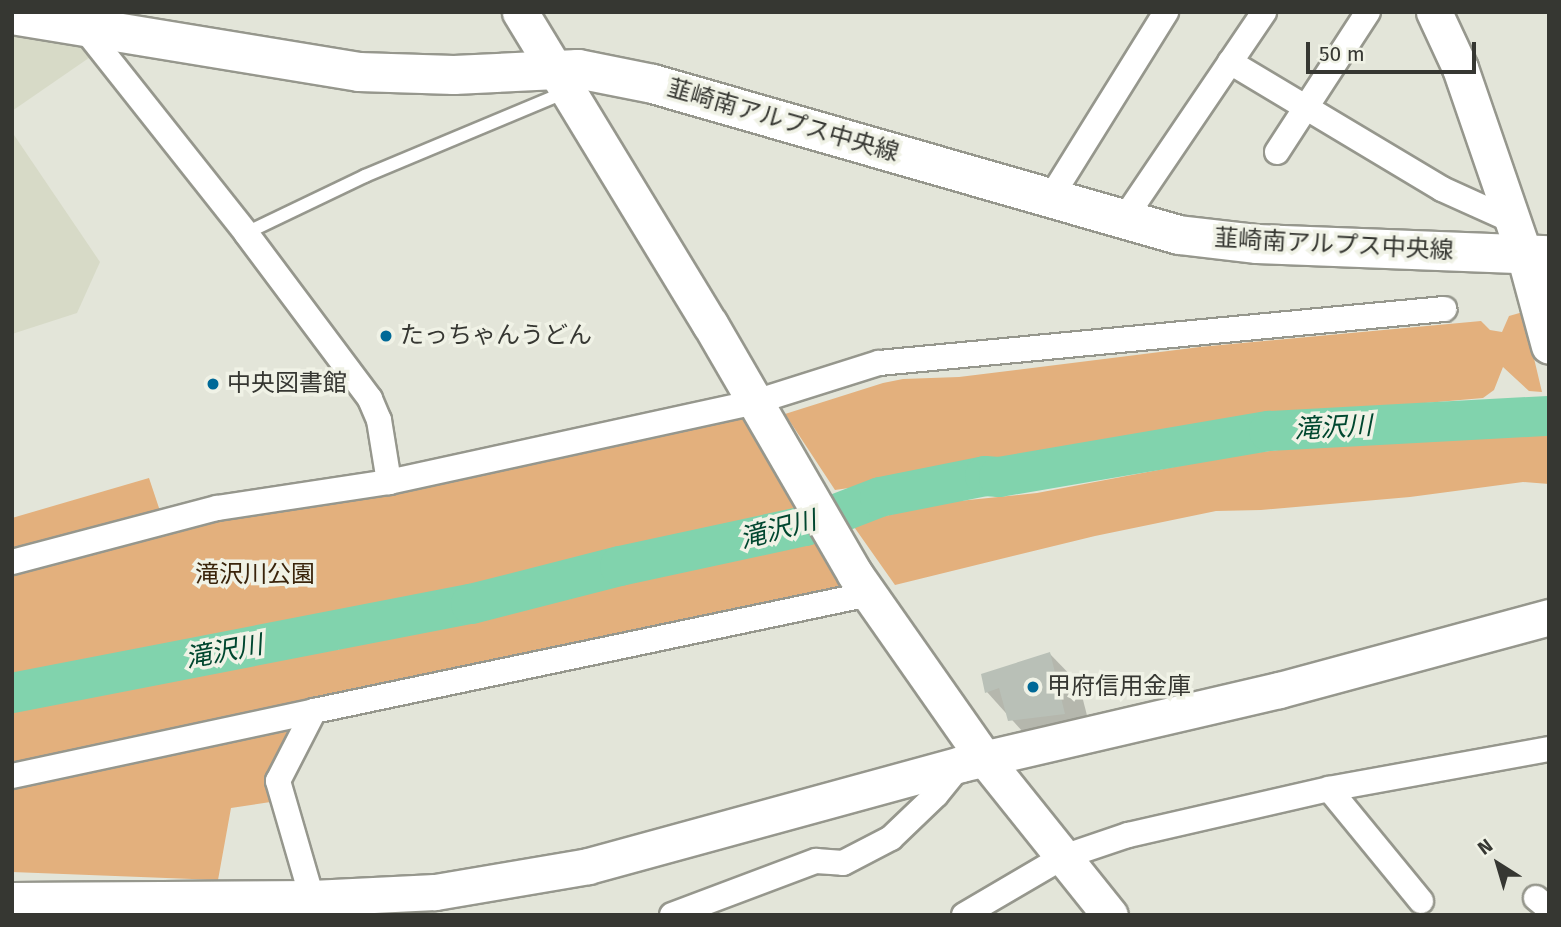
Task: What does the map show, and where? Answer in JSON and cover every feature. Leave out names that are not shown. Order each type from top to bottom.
[{"type":"main road","name":"韮崎南アルプス中央線","points":[[12,15],[105,23],[359,72],[560,81],[578,69],[653,84],[1180,235],[1257,244],[1529,243]]},
{"type":"street","points":[[520,12],[862,584],[972,761],[1063,857],[1110,915]]},
{"type":"street","points":[[1051,197],[1166,12]]},
{"type":"street","points":[[1124,219],[1264,12]]},
{"type":"street","points":[[1277,152],[1368,12]]},
{"type":"street","points":[[1434,12],[1461,68],[1529,243],[1544,332]]},
{"type":"street","points":[[105,23],[246,233],[370,399],[379,421],[389,482]]},
{"type":"street","points":[[1230,62],[1529,243]]},
{"type":"street","points":[[12,562],[217,509],[389,482],[755,402],[879,363],[1444,309]]},
{"type":"street","points":[[12,776],[314,711],[862,584]]},
{"type":"street","points":[[12,900],[312,898],[435,892],[588,866],[972,761],[1279,690],[1549,617]]},
{"type":"street","points":[[312,898],[278,781],[314,711]]},
{"type":"street","points":[[964,915],[1063,857],[1128,835],[1329,789],[1549,749]]},
{"type":"street","points":[[672,915],[816,861],[843,863],[891,838],[972,761]]},
{"type":"street","points":[[1329,789],[1421,901]]},
{"type":"lane","points":[[246,233],[560,81]]},
{"type":"shaded area","points":[[12,21],[99,51],[12,111]]},
{"type":"shaded area","points":[[12,132],[100,262],[77,313],[12,334]]},
{"type":"green space","points":[[1523,312],[1542,392],[1529,391],[1503,367],[1494,390],[1483,398],[1312,413],[1183,429],[935,473],[909,472],[898,481],[835,490],[785,414],[903,379],[959,377],[1200,347],[1481,321],[1490,330],[1502,332],[1509,316]]},
{"type":"green space","name":"滝沢川公園","points":[[755,402],[825,522],[620,566],[434,611],[12,694],[12,562]]},
{"type":"green space","points":[[1549,429],[1549,484],[1523,482],[1410,497],[1261,510],[1216,511],[1095,536],[895,585],[852,524],[939,503],[1037,493],[1237,455],[1337,443]]},
{"type":"green space","name":"滝沢川公園","points":[[149,478],[162,517],[12,557],[12,518]]},
{"type":"green space","name":"滝沢川公園","points":[[809,536],[849,589],[309,707],[277,801],[231,808],[218,880],[12,872],[12,707],[332,637],[338,650],[361,634]]},
{"type":"building","points":[[1050,652],[1065,714],[1008,721],[999,688],[985,693],[981,674]]},
{"type":"waterway","name":"滝沢川","points":[[12,693],[471,604],[620,566],[805,526],[880,497],[985,476],[999,477],[1269,431],[1549,416]]},
{"type":"place","name":"たっちゃんうどん","points":[[386,336]]},
{"type":"place","name":"中央図書館","points":[[213,384]]},
{"type":"place","name":"甲府信用金庫","points":[[1033,687]]}]
